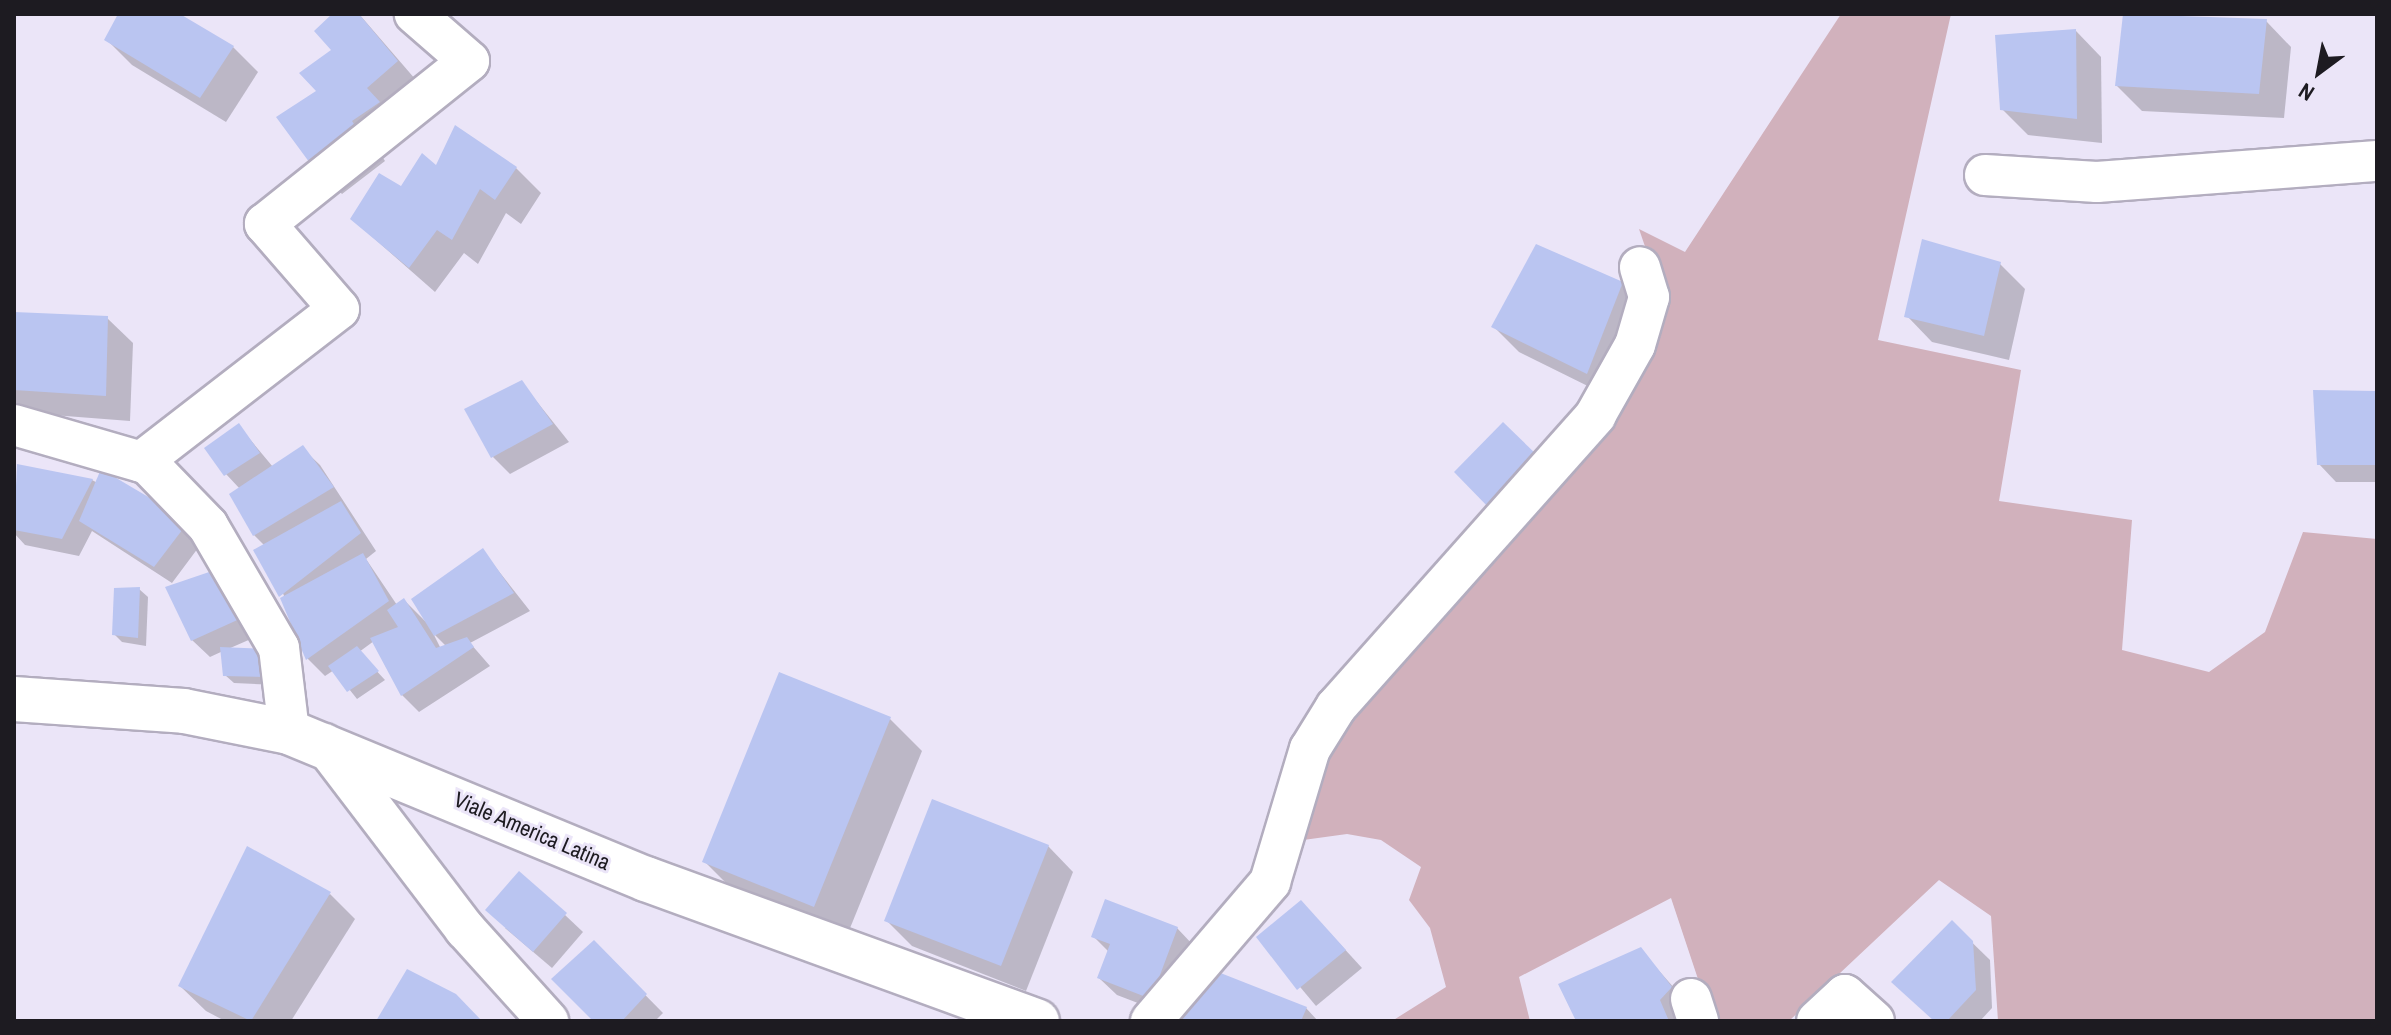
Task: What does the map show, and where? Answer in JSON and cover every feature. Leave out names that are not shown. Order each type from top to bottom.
[{"type":"main road","name":"Viale America Latina","points":[[14,699],[184,711],[306,738],[646,879],[1037,1021]]},
{"type":"street","points":[[141,462],[339,309],[265,224],[469,61],[415,14]]},
{"type":"street","points":[[1985,175],[2097,182],[2377,161]]},
{"type":"street","points":[[1151,1021],[1270,882],[1310,749],[1336,707],[1595,416],[1635,345],[1649,297],[1640,267]]},
{"type":"street","points":[[14,425],[141,462],[208,526],[279,648],[306,738],[465,929],[548,1021]]},
{"type":"street","points":[[1817,1021],[1845,995],[1874,1021]]},
{"type":"shaded area","points":[[1841,14],[1951,14],[1878,340],[2021,370],[1999,501],[2132,520],[2122,650],[2209,672],[2265,632],[2303,532],[2377,539],[2377,1021],[1998,1021],[1991,916],[1939,880],[1789,1021],[1712,1021],[1671,898],[1519,977],[1530,1021],[1392,1021],[1446,987],[1430,928],[1409,900],[1421,867],[1381,840],[1347,834],[1296,841],[1308,787],[1348,724],[1660,290],[1639,229],[1685,252]]},
{"type":"building","points":[[118,14],[180,14],[234,46],[200,98],[104,40]]},
{"type":"building","points":[[332,14],[359,14],[398,61],[367,88],[380,102],[352,121],[361,135],[315,170],[276,117],[316,91],[299,73],[331,50],[314,31]]},
{"type":"building","points":[[2123,14],[2267,19],[2259,94],[2115,86]]},
{"type":"building","points":[[2076,29],[2077,119],[2000,110],[1995,35]]},
{"type":"building","points":[[455,125],[517,167],[495,200],[480,189],[452,240],[437,230],[409,268],[350,219],[379,173],[401,186],[422,153],[436,165]]},
{"type":"building","points":[[1922,239],[2001,262],[1984,336],[1904,317]]},
{"type":"building","points":[[1536,244],[1623,282],[1587,374],[1491,327]]},
{"type":"building","points":[[14,312],[108,316],[106,396],[14,390]]},
{"type":"building","points":[[522,380],[553,424],[491,458],[464,409]]},
{"type":"building","points":[[2313,390],[2377,391],[2377,465],[2317,465]]},
{"type":"building","points":[[1503,422],[1538,456],[1492,511],[1454,472]]},
{"type":"building","points":[[239,423],[260,453],[224,476],[204,448]]},
{"type":"building","points":[[303,445],[334,487],[253,536],[229,494]]},
{"type":"building","points":[[17,464],[93,479],[62,539],[14,530]]},
{"type":"building","points":[[101,469],[189,521],[154,567],[79,521]]},
{"type":"building","points":[[341,501],[361,533],[279,597],[253,550]]},
{"type":"building","points":[[483,548],[514,593],[434,636],[411,599]]},
{"type":"building","points":[[363,553],[389,601],[306,660],[280,598]]},
{"type":"building","points":[[218,569],[244,617],[191,641],[165,587]]},
{"type":"building","points":[[140,587],[138,638],[112,635],[114,588]]},
{"type":"building","points":[[404,598],[436,648],[467,637],[474,647],[401,696],[370,638],[398,627],[387,610]]},
{"type":"building","points":[[357,646],[379,671],[347,692],[328,666]]},
{"type":"building","points":[[220,647],[267,649],[269,677],[223,676]]},
{"type":"building","points":[[779,672],[891,717],[814,907],[702,862]]},
{"type":"building","points":[[932,799],[1049,845],[1001,966],[884,921]]},
{"type":"building","points":[[247,846],[331,892],[251,1021],[178,986]]},
{"type":"building","points":[[519,871],[567,913],[533,952],[485,910]]},
{"type":"building","points":[[1105,899],[1178,927],[1151,999],[1097,978],[1110,944],[1091,937]]},
{"type":"building","points":[[1301,900],[1346,950],[1297,990],[1256,937]]},
{"type":"building","points":[[1952,920],[1973,941],[1976,990],[1947,1021],[1934,1021],[1891,982]]},
{"type":"building","points":[[594,940],[647,994],[622,1021],[593,1021],[551,979]]},
{"type":"building","points":[[1641,947],[1672,987],[1660,1000],[1669,1021],[1576,1021],[1558,984]]},
{"type":"building","points":[[407,969],[456,994],[482,1021],[376,1021]]},
{"type":"building","points":[[1218,972],[1307,1007],[1301,1021],[1181,1020],[1189,996]]}]
